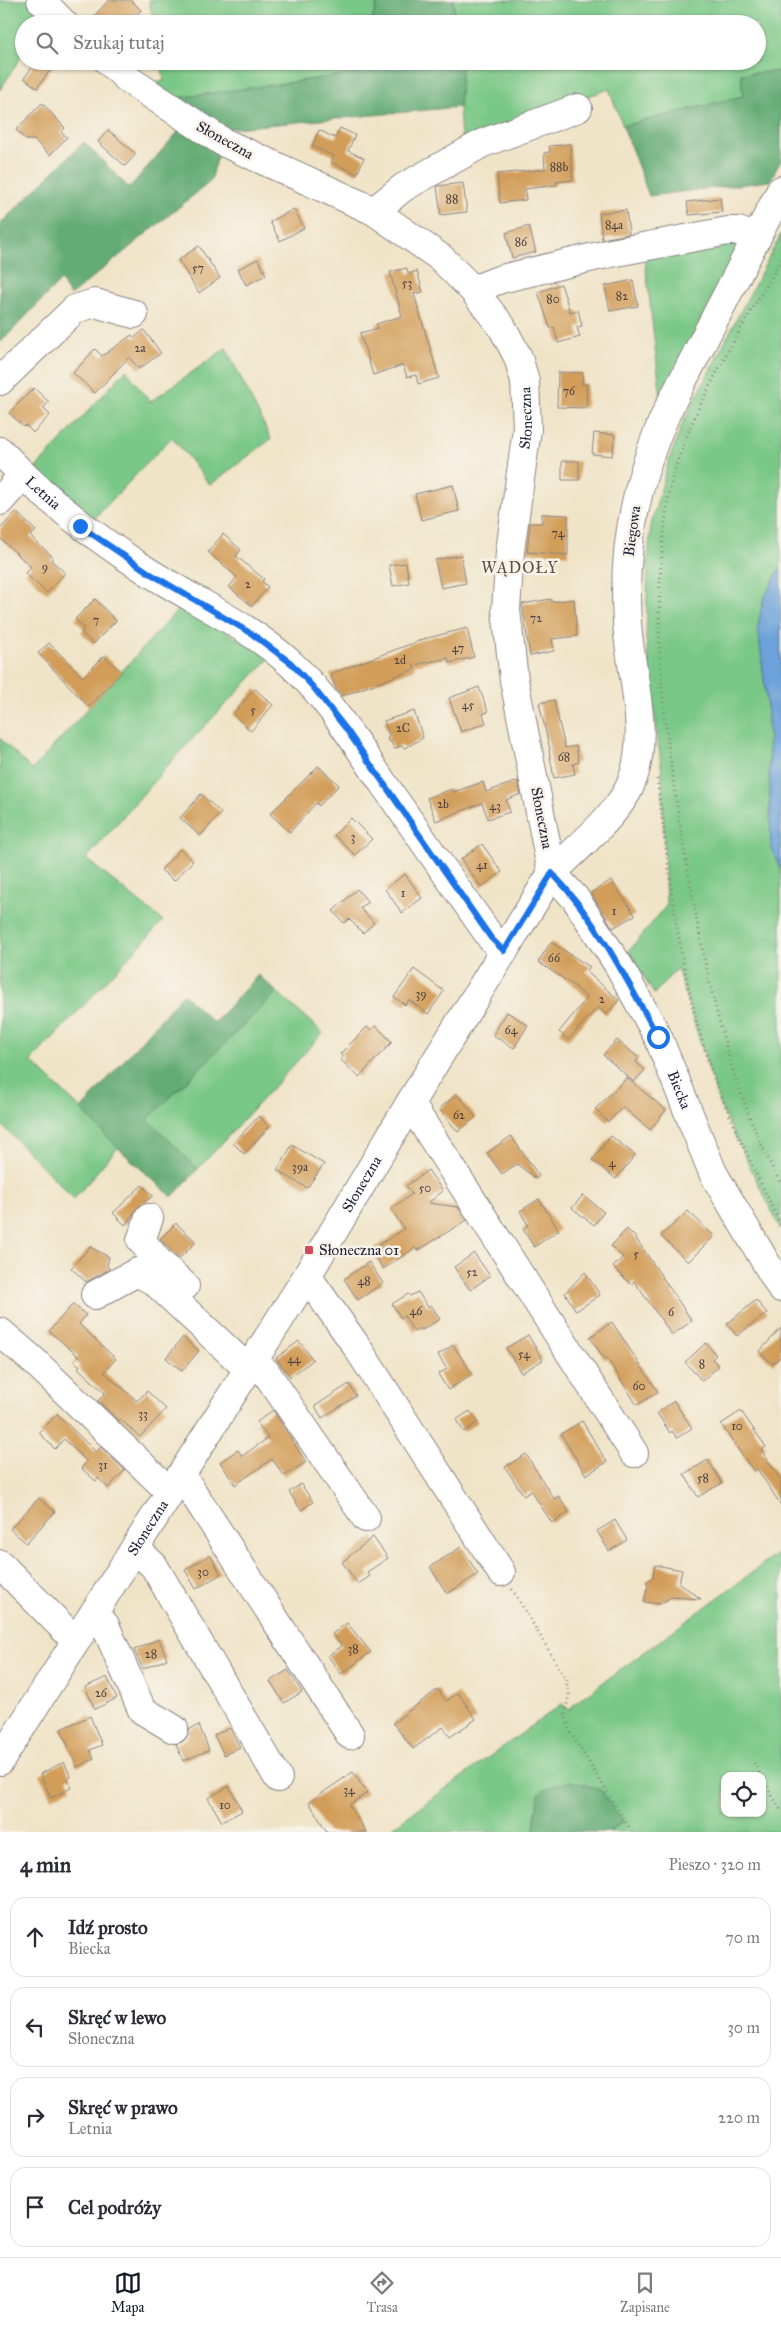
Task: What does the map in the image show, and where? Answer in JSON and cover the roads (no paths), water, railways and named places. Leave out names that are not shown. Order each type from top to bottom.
[{"type":"street","points":[[41,0],[55,15]]},
{"type":"street","name":"Słoneczna","points":[[0,1761],[307,1276],[410,1103],[552,873],[514,680],[506,610],[510,551],[527,429],[525,381],[518,357],[502,327],[474,290],[441,258],[374,211],[223,142],[129,80],[118,70]]},
{"type":"street","points":[[374,211],[404,187],[483,143],[578,108]]},
{"type":"street","name":"Biegowa","points":[[552,873],[620,803],[629,789],[636,771],[639,758],[639,741],[626,597],[630,535],[637,494],[660,425],[781,190]]},
{"type":"street","points":[[474,290],[501,279],[593,257],[718,233],[738,231],[757,238]]},
{"type":"street","points":[[0,381],[75,310],[95,304],[134,314]]},
{"type":"street","name":"Letnia","points":[[0,451],[23,475],[80,526],[151,574],[252,634],[291,663],[313,687],[346,729],[491,938],[504,951]]},
{"type":"street","points":[[0,500],[23,475]]},
{"type":"street","name":"Biecka","points":[[552,873],[575,898],[619,966],[658,1037],[713,1173],[781,1288]]},
{"type":"street","points":[[410,1103],[634,1453]]},
{"type":"street","points":[[149,1218],[141,1240],[157,1260],[253,1361]]},
{"type":"street","points":[[95,1295],[137,1272],[155,1282],[253,1361],[265,1371],[366,1518]]},
{"type":"street","points":[[307,1276],[355,1344],[501,1572]]},
{"type":"street","points":[[0,1332],[175,1484],[190,1488],[350,1735]]},
{"type":"street","points":[[135,1548],[154,1566],[278,1778]]},
{"type":"street","points":[[0,1564],[72,1647]]},
{"type":"street","points":[[0,1585],[72,1647]]},
{"type":"street","points":[[94,1612],[104,1625],[142,1710],[174,1729]]},
{"type":"water","points":[[781,568],[781,870],[771,848],[768,714],[758,626],[763,601]]},
{"type":"place","name":"Słoneczna 01","points":[[309,1250]]},
{"type":"district","name":"WĄDOŁY","points":[[520,567]]}]
